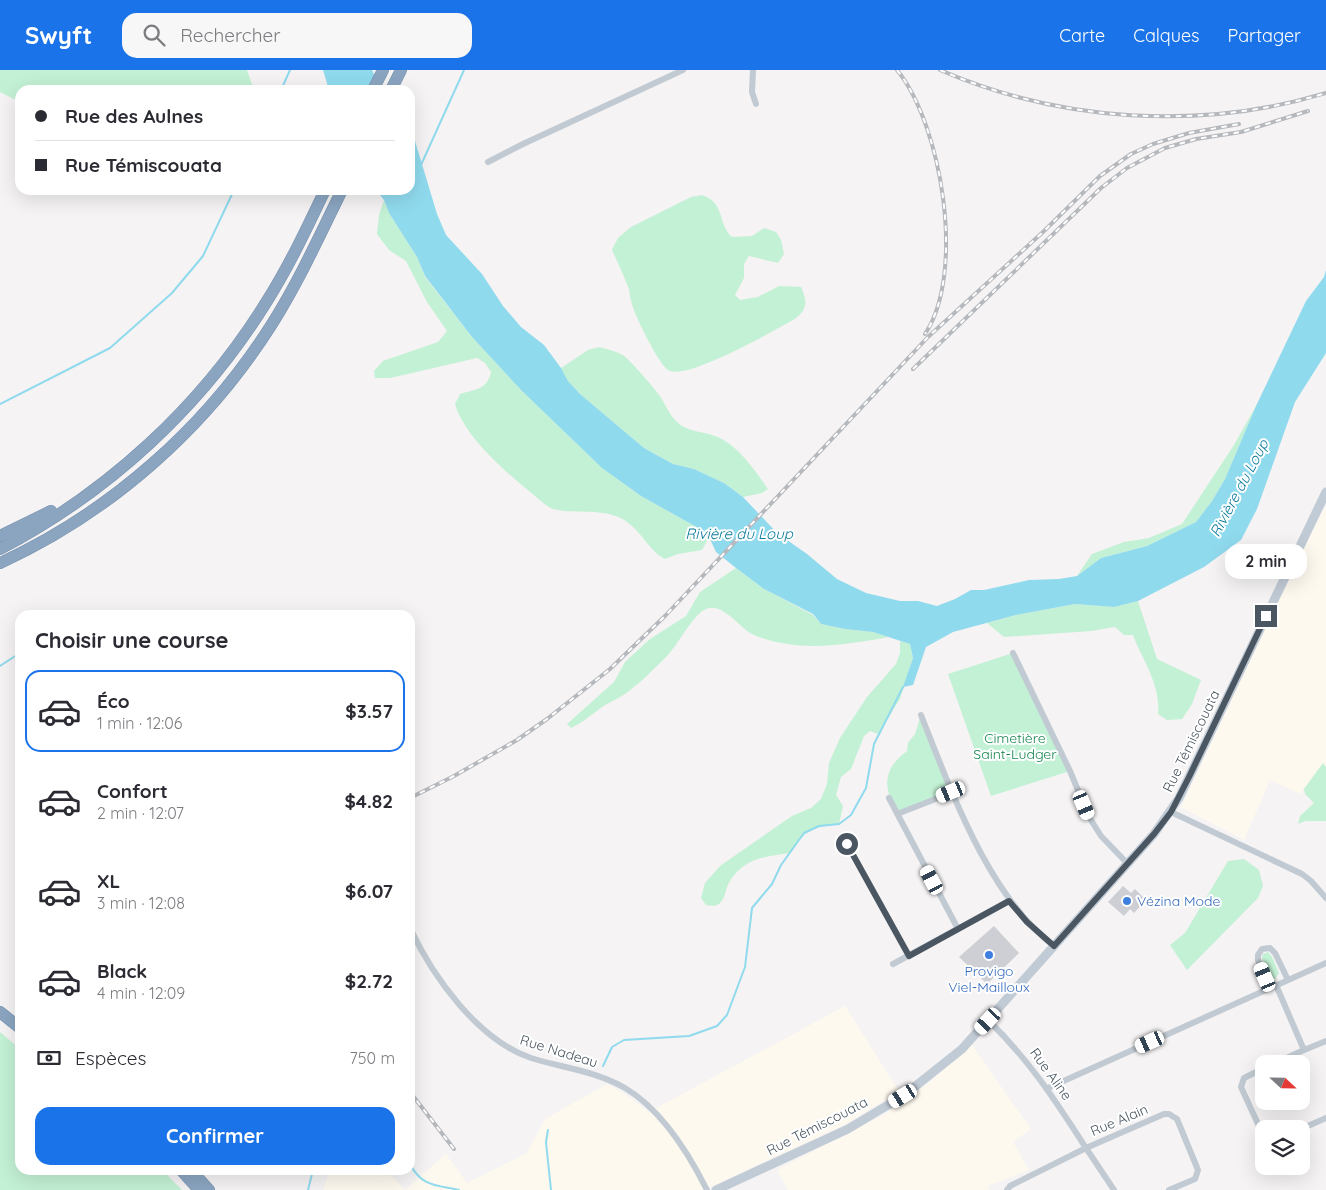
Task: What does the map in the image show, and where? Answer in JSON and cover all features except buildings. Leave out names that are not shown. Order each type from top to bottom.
[{"type":"highway","points":[[375,85],[382,70]]},
{"type":"highway","points":[[394,85],[401,70]]},
{"type":"highway","points":[[0,549],[63,512],[130,462],[182,411],[230,355],[256,320],[280,280],[322,195]]},
{"type":"highway","points":[[0,572],[68,533],[106,508],[141,478],[224,391],[254,352],[292,290],[340,195]]},
{"type":"highway","points":[[0,536],[49,512],[73,498],[105,475],[156,431],[230,355]]},
{"type":"highway","points":[[0,564],[39,544],[96,508],[130,483],[175,443]]},
{"type":"highway","points":[[0,1012],[15,1024]]},
{"type":"highway","points":[[186,1175],[199,1190]]},
{"type":"highway","points":[[195,1175],[209,1190]]},
{"type":"main road","name":"Rue Témiscouata","points":[[716,1190],[848,1129],[903,1096],[962,1049],[1154,834],[1171,812],[1326,492]]},
{"type":"street","points":[[488,162],[683,70]]},
{"type":"street","points":[[753,70],[751,80],[756,104]]},
{"type":"street","points":[[1013,653],[1070,771],[1089,818],[1101,836],[1127,863]]},
{"type":"street","points":[[921,715],[951,792],[1009,901],[1054,946]]},
{"type":"street","points":[[897,814],[951,792]]},
{"type":"street","points":[[889,798],[958,929]]},
{"type":"street","points":[[1171,812],[1302,874],[1312,881],[1326,898]]},
{"type":"street","points":[[847,844],[909,956]]},
{"type":"street","points":[[893,964],[1009,901]]},
{"type":"street","name":"Rue Nadeau","points":[[415,937],[446,987],[468,1016],[486,1032],[513,1050],[531,1058],[599,1076],[624,1087],[642,1099],[663,1121],[684,1150],[707,1190]]},
{"type":"street","points":[[1288,980],[1275,953],[1270,948],[1262,949],[1258,955],[1258,960],[1304,1050]]},
{"type":"street","points":[[1048,1088],[1326,964]]},
{"type":"street","name":"Rue Aline","points":[[988,1021],[1011,1042],[1048,1088],[1086,1148]]},
{"type":"street","points":[[1293,1055],[1326,1041]]},
{"type":"street","points":[[1255,1072],[1244,1078],[1242,1087],[1257,1120]]},
{"type":"street","name":"Rue Alain","points":[[1114,1190],[1086,1148],[1164,1114],[1174,1116],[1196,1164],[1198,1175],[1191,1181],[1169,1190]]},
{"type":"street","points":[[1310,1125],[1326,1118]]},
{"type":"street","points":[[1007,1190],[1010,1186],[1086,1148]]},
{"type":"shaded area","points":[[1326,505],[1326,767],[1323,763],[1300,794],[1270,780],[1244,840],[1181,807],[1299,557]]},
{"type":"shaded area","points":[[845,1006],[899,1091],[846,1124],[704,1190],[405,1190],[446,1154],[467,1183],[527,1153],[545,1119],[607,1084],[625,1094],[649,1112]]},
{"type":"shaded area","points":[[972,1045],[1031,1129],[1013,1142],[1029,1170],[988,1186],[989,1190],[788,1190],[777,1170],[883,1115],[912,1097]]},
{"type":"shaded area","points":[[328,1175],[391,1175],[405,1190],[323,1190]]},
{"type":"green space","points":[[0,70],[247,70],[252,85],[15,85],[15,100],[0,92]]},
{"type":"green space","points":[[702,195],[715,203],[727,232],[732,237],[752,236],[764,228],[776,232],[781,240],[784,254],[778,263],[749,256],[744,264],[744,278],[735,295],[740,300],[758,297],[779,286],[801,287],[805,297],[805,306],[798,317],[750,343],[710,362],[677,372],[668,370],[664,366],[647,339],[634,310],[629,289],[612,250],[618,238],[631,227],[691,197]]},
{"type":"green space","points":[[384,200],[389,213],[417,257],[425,277],[472,337],[522,391],[602,468],[641,496],[700,529],[709,537],[702,550],[678,554],[665,559],[654,551],[635,529],[624,520],[599,512],[553,509],[524,487],[500,466],[468,430],[455,404],[460,394],[484,386],[489,378],[491,372],[485,363],[477,358],[390,378],[375,378],[374,371],[383,361],[438,342],[447,331],[427,302],[406,261],[389,250],[377,234],[379,215]]},
{"type":"green space","points":[[599,347],[619,353],[629,360],[657,392],[671,415],[680,425],[715,436],[731,445],[745,458],[768,489],[762,493],[743,497],[724,483],[694,469],[673,464],[644,448],[580,394],[568,381],[561,368],[588,350]]},
{"type":"green space","points":[[1256,406],[1225,479],[1212,501],[1196,522],[1147,546],[1101,558],[1077,576],[1092,554],[1124,542],[1149,538],[1182,524],[1234,445]]},
{"type":"green space","points":[[736,568],[764,589],[813,615],[821,624],[873,632],[889,637],[838,645],[804,646],[787,644],[754,635],[719,609],[706,609],[690,624],[670,653],[635,686],[576,726],[571,728],[567,724],[614,682],[625,662],[650,639],[686,616],[700,592]]},
{"type":"green space","points":[[1138,601],[1157,659],[1201,680],[1192,704],[1182,719],[1167,720],[1158,714],[1157,693],[1154,683],[1133,635],[1124,635],[1115,627],[1091,631],[1004,637],[987,623],[1016,615],[1075,604],[1114,607]]},
{"type":"green space","points":[[900,641],[910,644],[913,658],[900,699],[878,734],[870,731],[864,736],[851,769],[841,777],[836,795],[843,806],[839,824],[816,828],[810,831],[800,839],[790,853],[766,857],[749,863],[731,879],[723,899],[718,905],[706,905],[701,898],[705,883],[720,866],[792,816],[811,808],[821,799],[827,784],[829,763],[840,738],[867,697],[896,664],[900,653]]},
{"type":"green space","name":"Cimetière Saint-Ludger","points":[[1013,653],[1070,771],[991,796],[948,674]]},
{"type":"green space","points":[[921,715],[951,793],[897,814],[889,796],[887,780],[893,765],[907,751],[908,743],[915,734]]},
{"type":"green space","points":[[1323,763],[1326,767],[1326,821],[1305,821],[1298,824],[1300,816],[1314,803],[1305,794],[1304,789]]},
{"type":"green space","points":[[1244,859],[1259,870],[1263,886],[1258,898],[1187,970],[1170,945],[1185,933],[1228,861]]},
{"type":"green space","points":[[1268,952],[1279,973],[1275,979],[1270,977],[1262,958],[1263,954]]},
{"type":"green space","points":[[0,1032],[15,1045],[15,1175],[167,1175],[182,1190],[0,1190]]},
{"type":"water","points":[[323,70],[372,70],[379,85],[328,85]]},
{"type":"water","name":"Rivière du Loup","points":[[415,141],[437,214],[446,235],[482,274],[503,306],[521,327],[544,345],[568,381],[580,394],[644,448],[673,464],[694,469],[724,483],[743,497],[777,533],[807,554],[837,579],[866,593],[900,601],[918,601],[937,606],[971,590],[984,590],[1029,580],[1077,576],[1101,558],[1147,546],[1196,522],[1212,501],[1225,479],[1256,406],[1306,301],[1324,277],[1326,270],[1326,353],[1295,402],[1257,509],[1241,540],[1204,567],[1138,601],[1114,607],[1075,604],[1016,615],[953,632],[926,647],[913,685],[903,687],[913,658],[910,644],[873,632],[821,624],[813,614],[764,589],[736,568],[716,552],[709,537],[700,529],[641,496],[602,468],[522,391],[472,337],[425,276],[417,257],[389,213],[380,195],[415,195]]},
{"type":"waterway","points":[[283,85],[290,70]]},
{"type":"waterway","points":[[421,165],[464,70]]},
{"type":"waterway","points":[[0,404],[110,348],[172,293],[203,256],[232,195]]},
{"type":"waterway","points":[[0,666],[15,656]]},
{"type":"waterway","points":[[603,1066],[612,1047],[624,1040],[689,1036],[717,1026],[727,1015],[745,967],[752,908],[772,884],[781,865],[804,833],[819,826],[839,824],[851,815],[866,788],[874,744],[903,687]]},
{"type":"waterway","points":[[548,1130],[546,1142],[551,1190]]},
{"type":"waterway","points":[[415,1172],[430,1184],[459,1190]]},
{"type":"waterway","points":[[308,1190],[312,1175]]},
{"type":"railway","points":[[897,70],[913,95],[926,126],[936,162],[943,200],[946,238],[944,275],[937,307],[925,334]]},
{"type":"railway","points":[[940,70],[986,87],[1033,101],[1082,110],[1131,115],[1181,116],[1230,113],[1278,105],[1326,93]]},
{"type":"railway","points":[[913,369],[1101,188],[1127,168],[1165,148],[1196,139],[1241,132],[1308,111]]},
{"type":"railway","points":[[415,796],[454,776],[517,740],[547,719],[610,669],[665,616],[928,337],[1043,232],[1100,176],[1131,154],[1153,144],[1189,133],[1239,124]]},
{"type":"railway","points":[[415,1098],[454,1149]]},
{"type":"place","name":"Vézina Mode","points":[[1127,901]]},
{"type":"place","name":"Provigo Viel-Mailloux","points":[[989,955]]},
{"type":"route","points":[[847,844],[909,956],[1009,901],[1019,914],[1054,946],[1154,834],[1171,812],[1266,616]]}]
